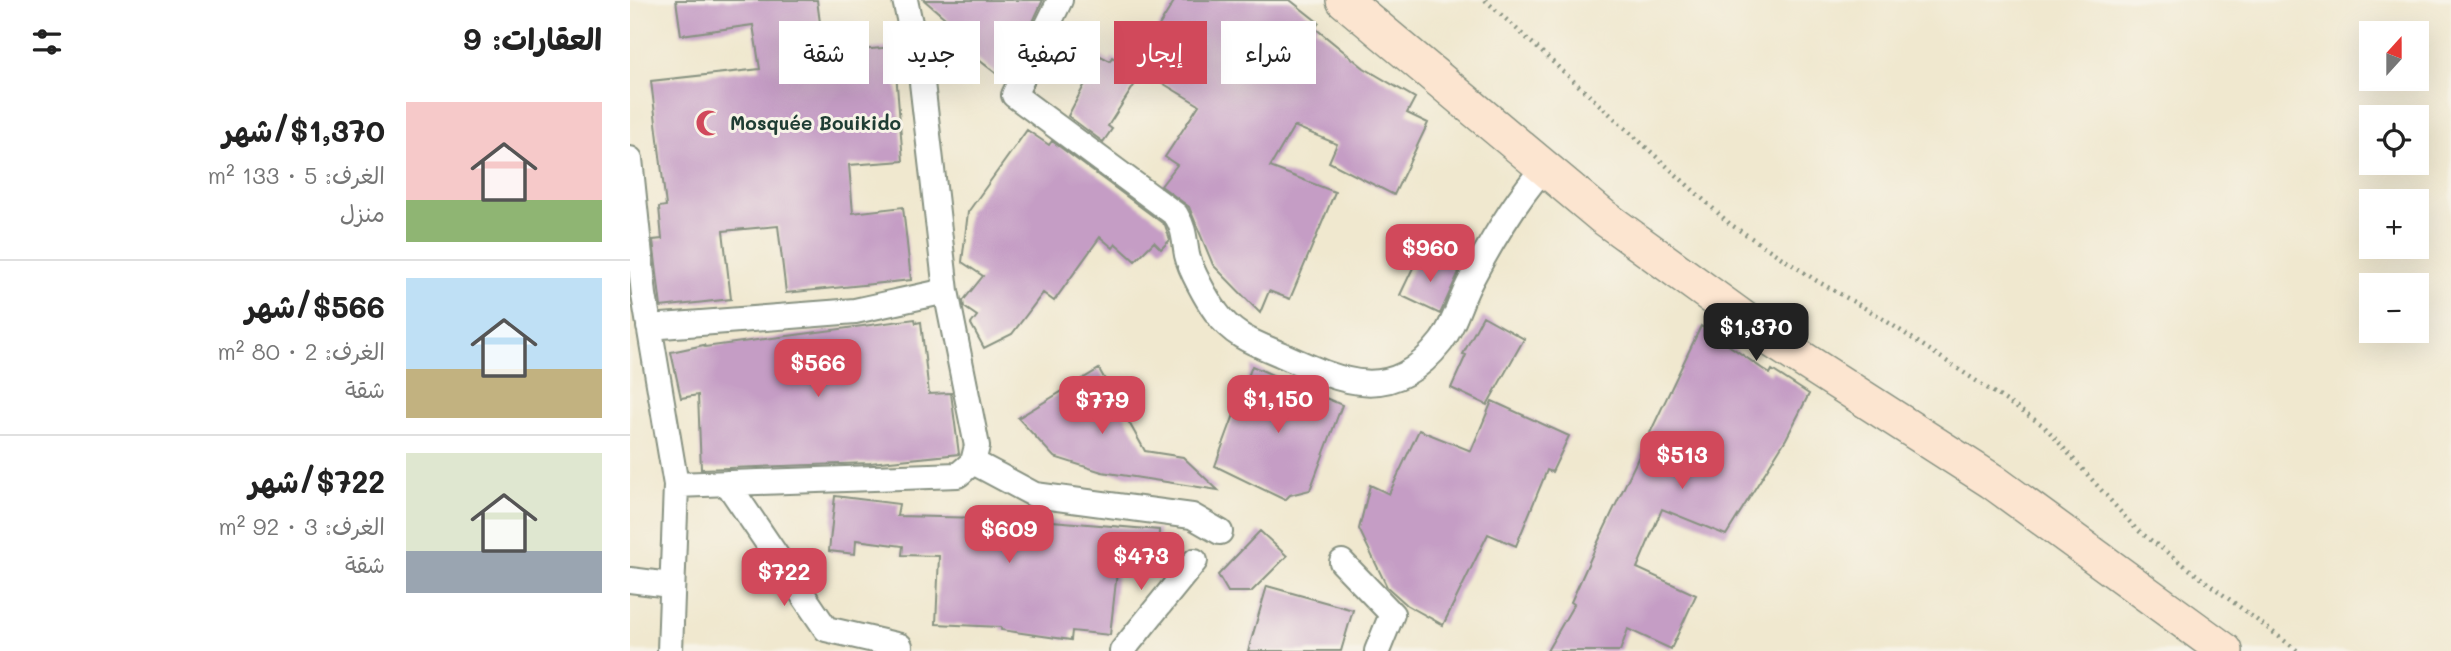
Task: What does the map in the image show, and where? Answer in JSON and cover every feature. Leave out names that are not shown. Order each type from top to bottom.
[{"type":"street","points":[[676,485],[958,475],[973,462],[977,446],[946,291],[921,74],[905,0]]},
{"type":"street","points":[[1060,0],[1014,95],[1176,215],[1185,230],[1187,257],[1208,299],[1236,335],[1335,378],[1354,383],[1390,381],[1404,374],[1440,344],[1471,280],[1524,192],[1543,169]]},
{"type":"street","points":[[1344,0],[1602,216],[1774,341],[1992,481],[2225,651]]},
{"type":"street","points":[[630,159],[649,327],[676,485],[670,585],[670,651]]},
{"type":"street","points":[[649,327],[855,311],[946,291]]},
{"type":"street","points":[[973,462],[1035,495],[1192,516],[1220,532]]},
{"type":"street","points":[[727,483],[826,629],[900,646]]},
{"type":"street","points":[[1122,651],[1195,561]]},
{"type":"street","points":[[1342,562],[1392,614],[1377,651]]},
{"type":"street","points":[[630,580],[670,585]]},
{"type":"path","points":[[1485,0],[1730,224],[1818,281],[1877,314],[2044,426],[2096,481],[2136,529],[2298,651]]},
{"type":"building","points":[[676,0],[817,0],[820,21],[779,21],[779,84],[869,84],[869,49],[883,48],[883,84],[897,84],[903,161],[849,165],[853,213],[903,207],[911,280],[786,293],[778,226],[723,231],[731,299],[661,307],[653,240],[662,239],[659,207],[666,206],[651,81],[760,69],[753,25],[681,35]]},
{"type":"building","points":[[924,0],[1043,0],[1033,21],[994,21],[994,72],[980,61],[980,21],[948,21]]},
{"type":"building","points":[[1175,0],[1290,0],[1319,23],[1316,27],[1316,21],[1221,21],[1221,84],[1316,84],[1316,29],[1364,68],[1415,98],[1407,113],[1428,123],[1394,195],[1329,162],[1337,144],[1294,126],[1270,167],[1335,192],[1290,299],[1269,291],[1260,313],[1213,265],[1189,207],[1161,186],[1177,165],[1165,157],[1199,105],[1164,84],[1207,84],[1207,21],[1162,21]]},
{"type":"building","points":[[1100,56],[1110,61],[1114,58],[1114,84],[1135,84],[1108,126],[1112,129],[1103,142],[1068,116],[1085,84],[1100,84]]},
{"type":"building","points":[[1027,130],[1049,145],[1052,141],[1165,225],[1170,240],[1161,249],[1154,242],[1135,261],[1116,244],[1113,248],[1100,237],[1054,301],[1043,293],[1012,334],[984,348],[971,324],[977,316],[964,307],[963,301],[983,276],[962,262],[968,212]]},
{"type":"building","points":[[1420,253],[1459,272],[1440,314],[1400,295]]},
{"type":"building","points":[[1483,316],[1524,339],[1487,405],[1451,388],[1466,355],[1463,354]]},
{"type":"building","points":[[915,319],[916,323],[921,322],[929,394],[951,393],[959,454],[870,463],[701,469],[698,395],[681,398],[671,352],[704,345],[705,347]]},
{"type":"building","points":[[1701,326],[1770,374],[1772,370],[1809,394],[1786,439],[1726,535],[1662,509],[1637,568],[1696,595],[1671,649],[1628,629],[1620,651],[1547,651],[1574,604],[1571,602],[1598,542]]},
{"type":"building","points":[[1252,366],[1342,405],[1310,490],[1290,495],[1285,500],[1215,466]]},
{"type":"building","points":[[1099,369],[1145,451],[1183,457],[1218,490],[1102,472],[1054,457],[1018,418]]},
{"type":"building","points":[[1492,401],[1569,436],[1552,472],[1547,470],[1516,546],[1488,534],[1443,625],[1407,605],[1387,587],[1359,529],[1370,485],[1389,494],[1419,430],[1471,451]]},
{"type":"building","points":[[835,496],[899,504],[897,516],[1028,519],[1159,530],[1158,574],[1117,572],[1110,635],[1072,631],[1071,640],[1001,630],[1001,627],[936,624],[939,556],[902,555],[903,546],[856,540],[855,554],[829,551]]},
{"type":"building","points":[[1260,531],[1287,556],[1251,592],[1228,592],[1218,575]]},
{"type":"building","points":[[1267,586],[1353,610],[1341,651],[1248,651]]},
{"type":"place","name":"Mosquée Bouikido","points":[[709,123]]}]
